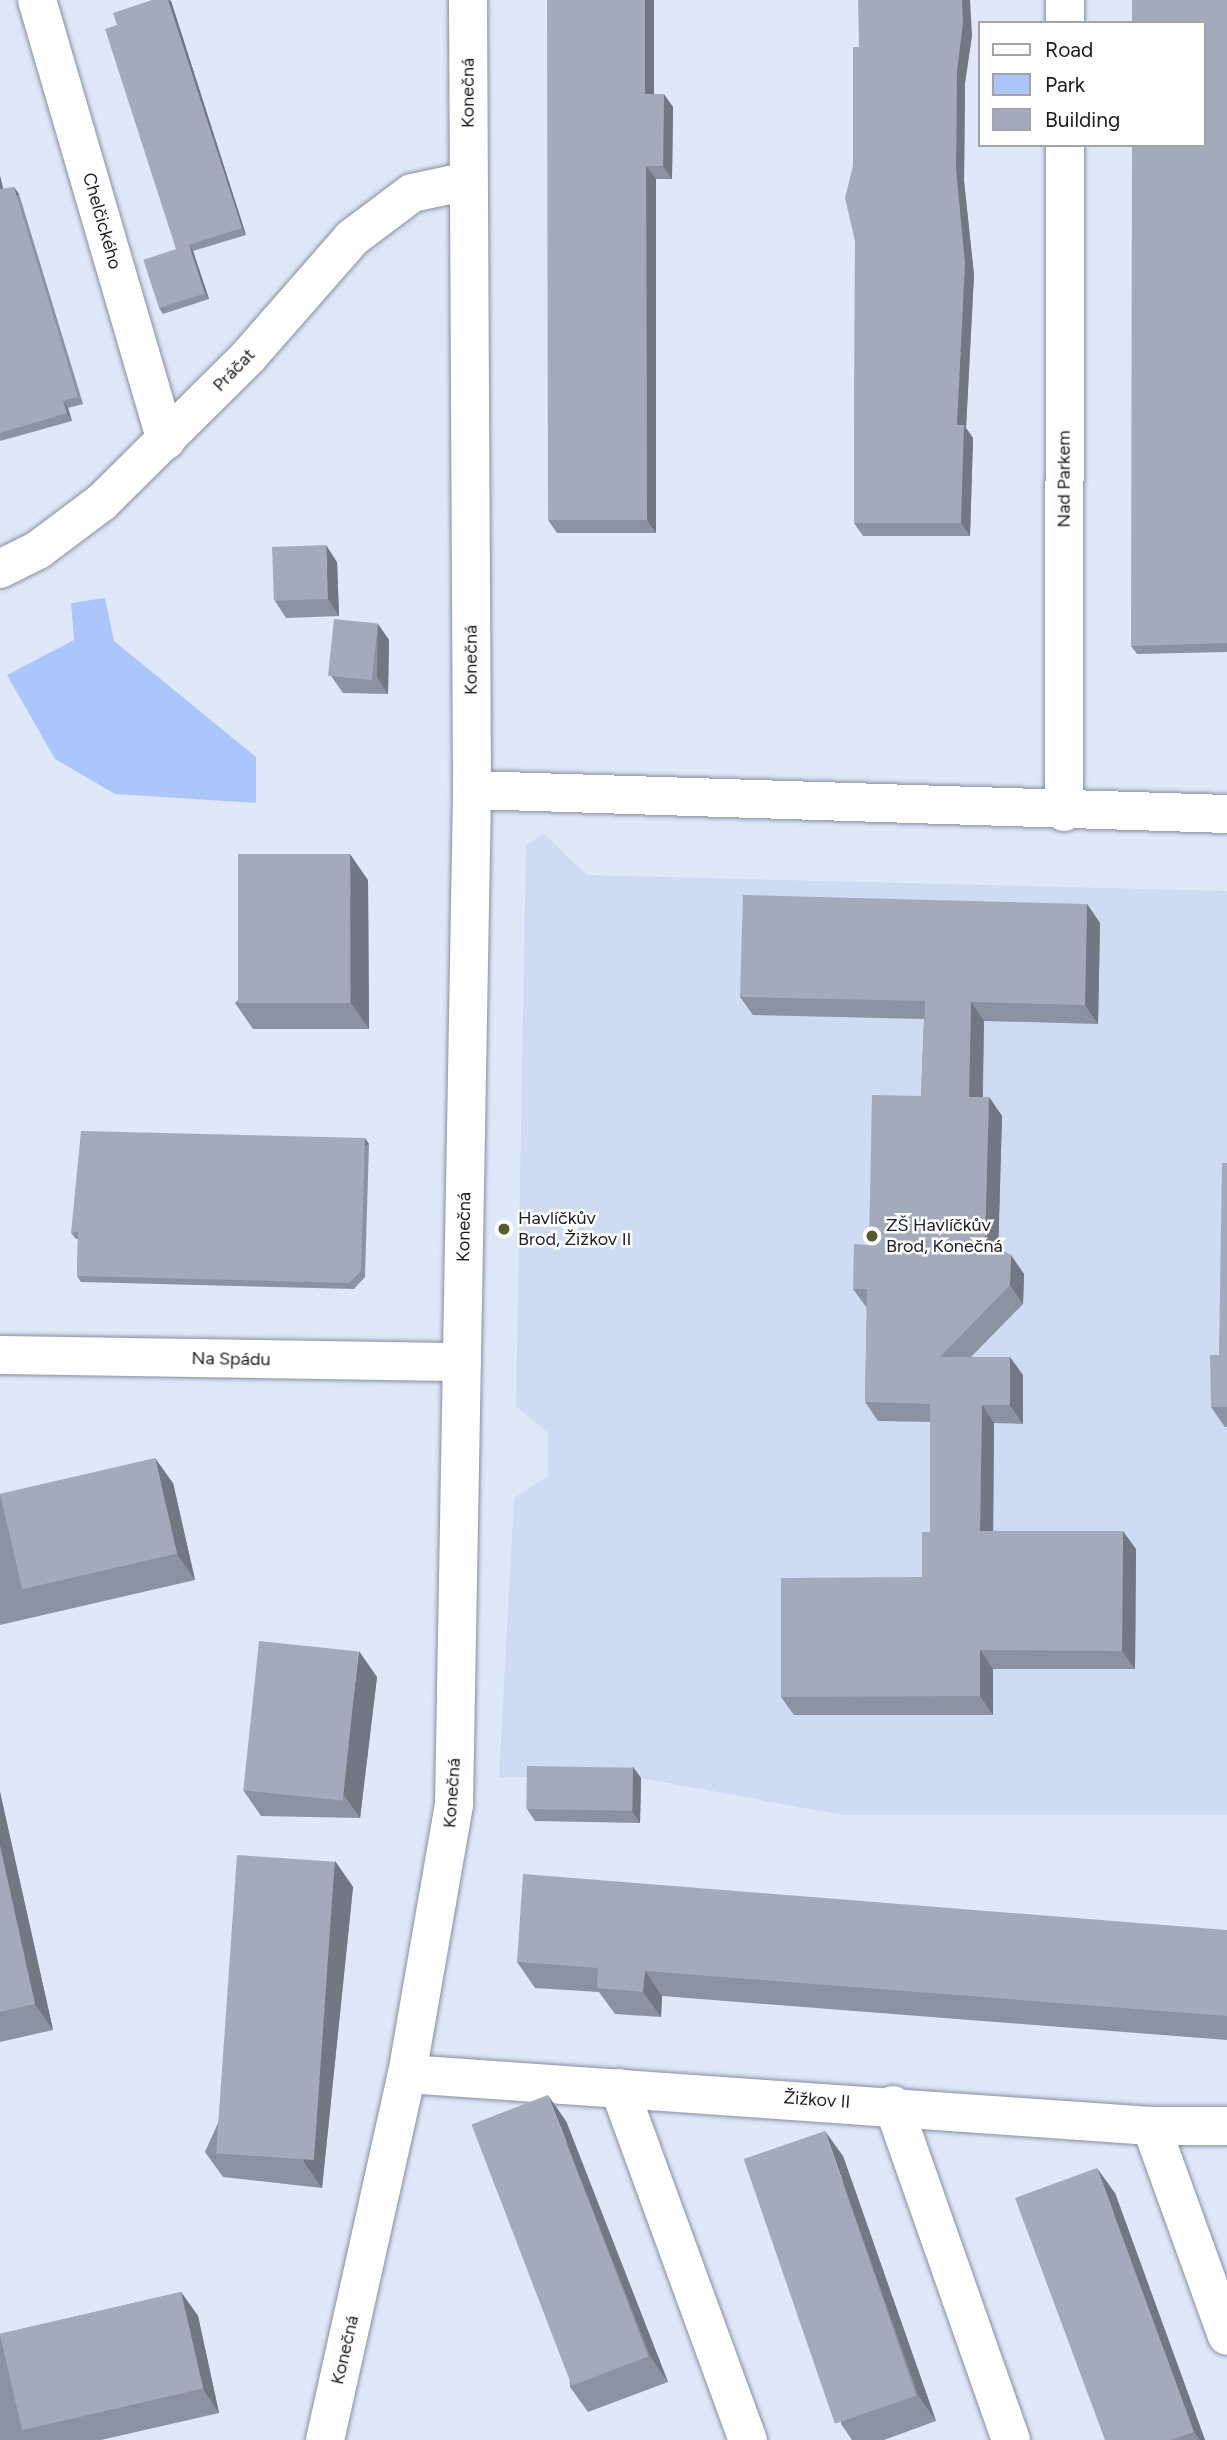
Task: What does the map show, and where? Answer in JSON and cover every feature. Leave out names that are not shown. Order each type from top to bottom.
[{"type":"street","name":"Chelčického","points":[[37,0],[166,441]]},
{"type":"street","name":"Konečná","points":[[325,2440],[407,2074],[454,1804],[472,790],[468,0]]},
{"type":"street","points":[[1065,0],[1065,21]]},
{"type":"street","name":"Nad Parkem","points":[[1064,812],[1065,147]]},
{"type":"street","name":"Práčat","points":[[0,569],[38,550],[102,502],[248,357],[352,238],[412,193],[468,181]]},
{"type":"street","points":[[472,790],[1064,812],[1227,814]]},
{"type":"street","name":"Na Spádu","points":[[0,1355],[462,1362]]},
{"type":"street","name":"Žižkov II","points":[[407,2074],[893,2105],[1151,2126],[1227,2126]]},
{"type":"street","points":[[619,2088],[748,2440]]},
{"type":"street","points":[[893,2105],[1011,2440]]},
{"type":"street","points":[[1151,2126],[1227,2336]]},
{"type":"shaded area","name":"ZŠ Havlíčkův Brod, Konečná","points":[[543,833],[587,875],[1227,891],[1227,1815],[843,1815],[641,1778],[499,1777],[514,1498],[548,1476],[548,1433],[516,1406],[526,846]]},
{"type":"green space","points":[[105,598],[114,641],[256,757],[256,803],[115,794],[55,759],[7,675],[74,640],[71,603]]},
{"type":"building","points":[[152,0],[168,0],[242,228],[176,249],[105,29],[117,25],[113,13]]},
{"type":"building","points":[[547,0],[645,0],[645,94],[664,94],[663,166],[646,166],[647,520],[548,520]]},
{"type":"building","points":[[858,0],[962,0],[963,23],[957,71],[956,169],[965,263],[957,425],[964,425],[961,523],[854,523],[855,241],[845,198],[853,166],[853,47],[859,47]]},
{"type":"building","points":[[1132,0],[1227,0],[1227,643],[1131,646],[1132,147],[1206,147],[1206,21],[1132,21]]},
{"type":"building","points":[[14,187],[78,397],[63,401],[67,413],[0,433],[0,189]]},
{"type":"building","points":[[189,245],[205,294],[159,308],[143,260]]},
{"type":"building","points":[[326,545],[328,599],[274,601],[272,547]]},
{"type":"building","points":[[334,619],[378,624],[372,680],[328,676]]},
{"type":"building","points":[[238,854],[350,854],[350,1003],[238,1003]]},
{"type":"building","points":[[743,895],[1087,904],[1085,1005],[971,1002],[969,1097],[989,1097],[985,1241],[1011,1255],[1010,1285],[940,1357],[1010,1357],[1010,1405],[982,1405],[980,1531],[1123,1531],[1122,1651],[980,1650],[980,1696],[781,1697],[781,1578],[922,1577],[922,1532],[930,1532],[930,1404],[865,1402],[867,1289],[853,1289],[854,1244],[869,1245],[872,1095],[921,1096],[925,1001],[740,997]]},
{"type":"building","points":[[81,1131],[365,1138],[361,1271],[349,1283],[77,1276],[78,1232],[71,1233]]},
{"type":"building","points":[[1222,1163],[1227,1163],[1227,1407],[1211,1407],[1210,1355],[1219,1355]]},
{"type":"building","points":[[155,1458],[177,1553],[22,1589],[0,1494]]},
{"type":"building","points":[[259,1641],[358,1651],[343,1801],[243,1790]]},
{"type":"building","points":[[527,1766],[633,1768],[632,1811],[526,1809]]},
{"type":"building","points":[[0,1846],[35,2004],[0,2012]]},
{"type":"building","points":[[237,1855],[335,1862],[314,2160],[216,2153]]},
{"type":"building","points":[[523,1874],[1227,1930],[1227,2016],[645,1971],[643,1992],[597,1988],[598,1968],[517,1962]]},
{"type":"building","points":[[548,2095],[648,2356],[572,2386],[471,2124]]},
{"type":"building","points":[[825,2131],[916,2396],[835,2424],[744,2159]]},
{"type":"building","points":[[1097,2168],[1194,2432],[1171,2440],[1105,2440],[1015,2198]]},
{"type":"building","points":[[181,2292],[203,2388],[22,2430],[0,2334]]},
{"type":"place","name":"Havlíčkův Brod, Žižkov II","points":[[504,1229]]},
{"type":"place","name":"ZŠ Havlíčkův Brod, Konečná","points":[[872,1236]]}]
